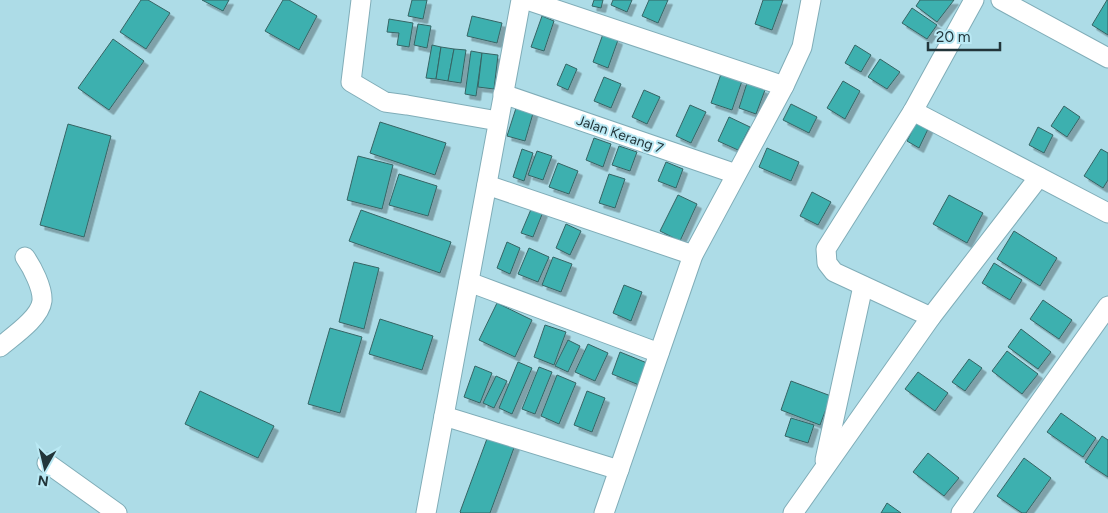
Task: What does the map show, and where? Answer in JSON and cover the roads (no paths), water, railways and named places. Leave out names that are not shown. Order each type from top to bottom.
[{"type":"street","points":[[426,513],[521,0]]},
{"type":"street","points":[[527,0],[784,86]]},
{"type":"street","points":[[604,513],[693,255],[784,86],[802,47],[811,0]]},
{"type":"street","points":[[931,317],[834,272],[826,263],[826,249],[913,111],[974,0]]},
{"type":"street","points":[[1001,0],[1108,58]]},
{"type":"street","points":[[357,2],[351,82],[385,102],[406,104],[498,121]]},
{"type":"street","name":"Jalan Kerang 7","points":[[503,94],[736,174]]},
{"type":"street","points":[[913,111],[1108,212]]},
{"type":"street","points":[[793,513],[931,317],[1039,177]]},
{"type":"street","points":[[487,185],[693,255]]},
{"type":"street","points":[[0,347],[27,324],[37,313],[42,301],[33,269],[25,257]]},
{"type":"street","points":[[469,282],[659,353]]},
{"type":"street","points":[[824,469],[863,286]]},
{"type":"street","points":[[961,513],[1108,306]]},
{"type":"street","points":[[444,416],[618,470]]},
{"type":"street","points":[[47,463],[117,513]]}]
